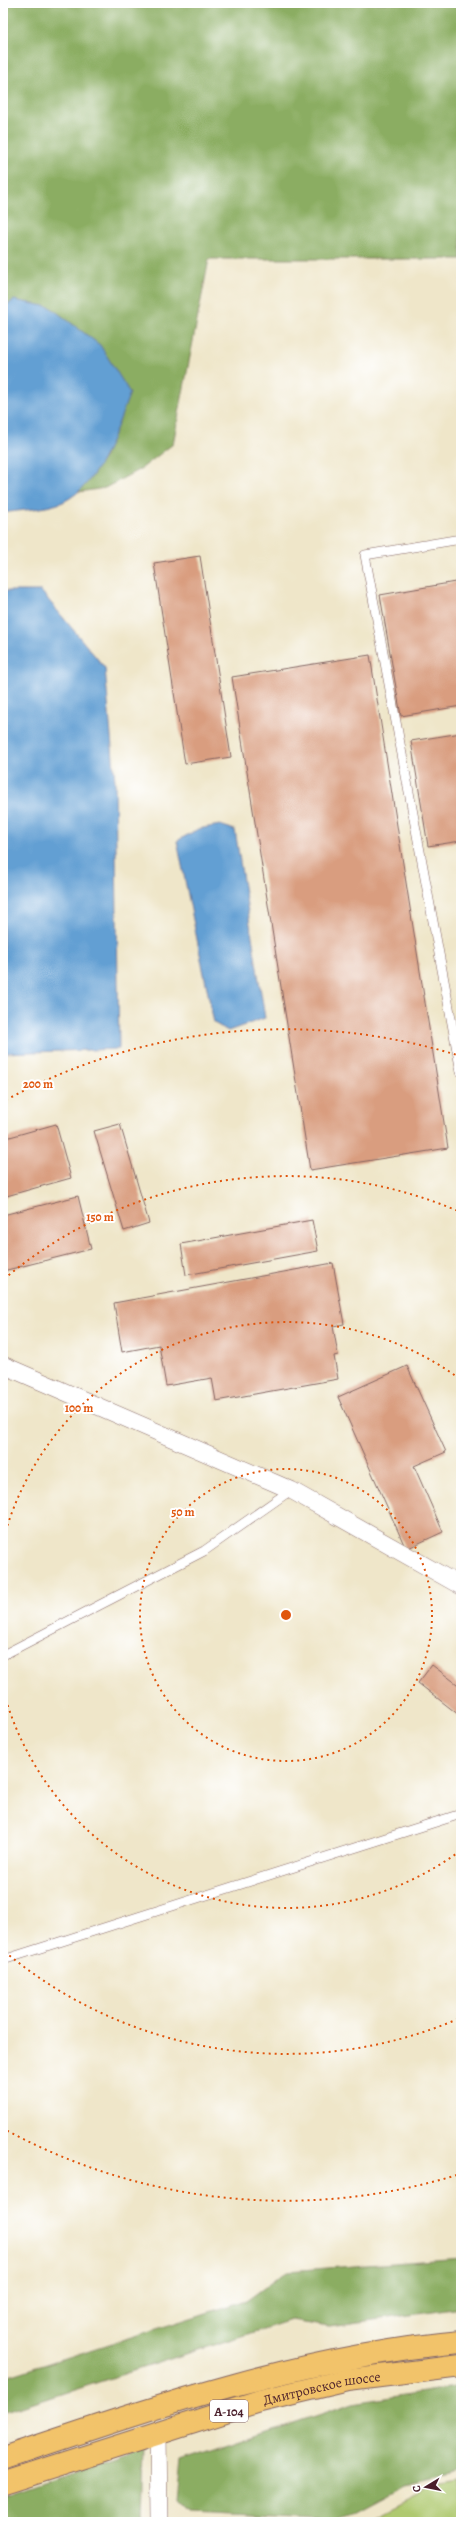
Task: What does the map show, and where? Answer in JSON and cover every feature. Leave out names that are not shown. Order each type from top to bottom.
[{"type":"highway","name":"Дмитровское шоссе","points":[[3,2458],[256,2378],[346,2358],[461,2342]]},
{"type":"highway","name":"Дмитровское шоссе","points":[[3,2483],[158,2432],[260,2402],[348,2380],[461,2366]]},
{"type":"street","points":[[3,1365],[291,1490],[461,1586]]},
{"type":"street","points":[[158,2432],[159,2522]]},
{"type":"lane","points":[[461,539],[365,555],[461,1072]]},
{"type":"lane","points":[[3,1655],[204,1551],[291,1490]]},
{"type":"lane","points":[[3,1960],[461,1814]]},
{"type":"green space","points":[[3,3],[461,3],[461,259],[209,259],[173,444],[142,468],[105,488],[79,492],[106,455],[14,300],[3,308]]},
{"type":"green space","points":[[461,2258],[461,2308],[330,2326],[291,2320],[3,2413],[3,2378],[247,2300],[287,2271]]},
{"type":"green space","points":[[461,2386],[461,2473],[404,2485],[335,2522],[189,2515],[177,2503],[181,2461],[353,2403]]},
{"type":"green space","points":[[144,2449],[142,2519],[134,2522],[3,2522],[3,2497]]},
{"type":"green space","points":[[461,2483],[461,2522],[362,2522],[429,2488]]},
{"type":"water","points":[[14,300],[50,307],[100,345],[130,393],[112,438],[97,469],[87,483],[76,494],[63,502],[50,506],[3,513],[3,308]]},
{"type":"water","points":[[3,591],[41,591],[105,668],[115,781],[119,1049],[3,1053]]},
{"type":"water","points":[[220,825],[235,830],[265,1018],[228,1031],[214,1023],[177,841],[198,829]]},
{"type":"building","points":[[200,556],[231,757],[185,764],[154,563]]},
{"type":"building","points":[[461,581],[461,706],[401,716],[380,595]]},
{"type":"building","points":[[370,655],[448,1148],[310,1170],[232,677]]},
{"type":"building","points":[[461,733],[461,841],[428,846],[411,741]]},
{"type":"building","points":[[56,1124],[71,1178],[3,1197],[3,1139]]},
{"type":"building","points":[[120,1124],[149,1223],[124,1231],[94,1131]]},
{"type":"building","points":[[78,1196],[91,1249],[3,1271],[3,1215]]},
{"type":"building","points":[[312,1220],[318,1251],[186,1275],[181,1244]]},
{"type":"building","points":[[333,1263],[344,1324],[333,1326],[338,1355],[334,1356],[338,1379],[216,1401],[212,1378],[166,1386],[159,1345],[122,1352],[114,1303]]},
{"type":"building","points":[[407,1366],[446,1452],[414,1466],[443,1532],[406,1549],[338,1397]]},
{"type":"building","points":[[432,1665],[461,1687],[461,1712],[459,1715],[418,1683]]}]
